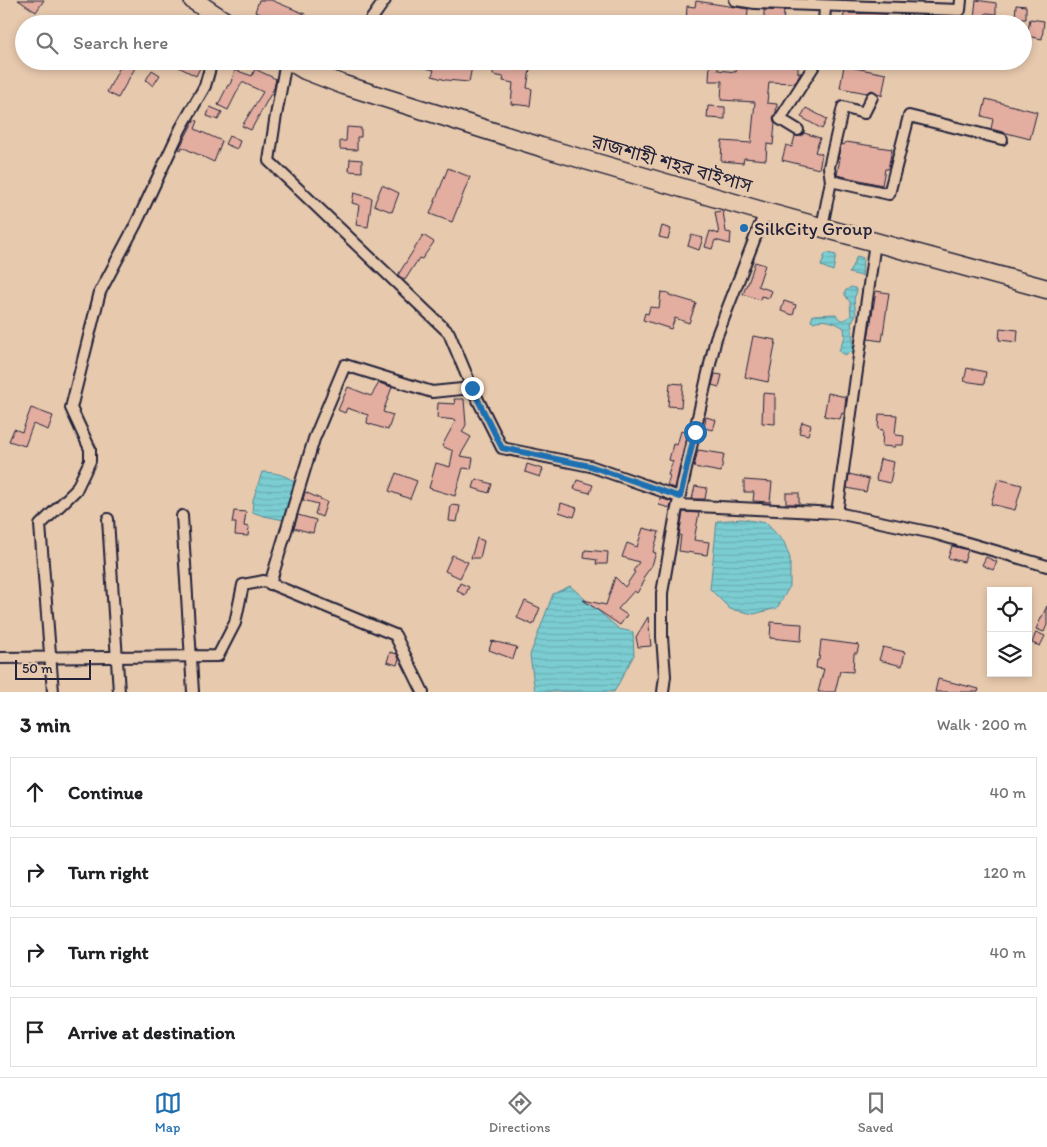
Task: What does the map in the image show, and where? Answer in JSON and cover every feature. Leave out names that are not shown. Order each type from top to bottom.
[{"type":"highway","points":[[194,0],[216,15]]},
{"type":"highway","name":"রাজশাহী শহর বাইপাস","points":[[305,70],[344,85],[541,147],[765,212],[1047,289]]},
{"type":"street","points":[[374,15],[384,0]]},
{"type":"street","points":[[735,0],[755,3],[824,6],[900,4],[960,10],[961,0]]},
{"type":"street","points":[[824,6],[824,15]]},
{"type":"street","points":[[53,692],[40,526],[76,490],[90,461],[90,449],[72,408],[100,292],[136,224],[181,128],[205,86],[209,70]]},
{"type":"street","points":[[286,70],[275,121],[270,161],[449,333],[472,388],[502,448],[590,466],[679,501],[837,513],[933,533],[1047,566]]},
{"type":"street","points":[[798,130],[780,119],[811,70]]},
{"type":"street","points":[[822,227],[831,181],[828,167],[843,107],[864,113],[872,97]]},
{"type":"street","points":[[831,181],[889,194],[909,116],[1002,139]]},
{"type":"street","points":[[663,692],[665,676],[662,637],[662,593],[679,501],[716,338],[765,212]]},
{"type":"street","points":[[837,513],[875,242]]},
{"type":"street","points":[[270,584],[314,439],[345,365],[432,392],[472,388]]},
{"type":"street","points":[[182,516],[193,692]]},
{"type":"street","points":[[108,519],[119,692]]},
{"type":"street","points":[[0,658],[218,656],[235,623],[243,585],[264,581],[395,634],[423,692]]},
{"type":"water","points":[[827,253],[836,255],[833,271],[821,266]]},
{"type":"water","points":[[857,256],[863,258],[862,276],[849,273]]},
{"type":"water","points":[[851,287],[857,291],[854,299],[856,314],[851,323],[853,351],[846,355],[839,350],[845,337],[844,328],[829,321],[811,321],[813,315],[836,314],[841,320],[849,317],[851,315],[850,302],[845,295],[845,291]]},
{"type":"water","points":[[262,472],[291,479],[297,486],[288,516],[284,520],[252,512],[253,500]]},
{"type":"water","points":[[742,519],[766,523],[784,542],[790,558],[790,586],[777,608],[754,614],[730,609],[710,589],[717,521]]},
{"type":"water","points":[[570,586],[619,629],[633,632],[634,655],[614,692],[535,692],[530,655],[553,594]]},
{"type":"building","points":[[18,0],[44,0],[36,12]]},
{"type":"building","points":[[259,0],[271,0],[305,14],[264,15],[255,12]]},
{"type":"building","points":[[976,0],[996,3],[996,14],[974,15]]},
{"type":"building","points":[[696,1],[748,9],[748,15],[686,15],[687,6],[695,7]]},
{"type":"building","points":[[1016,5],[1026,6],[1026,15],[1015,15]]},
{"type":"building","points":[[764,10],[784,11],[784,15],[764,15]]},
{"type":"building","points":[[844,13],[886,14],[886,15],[844,15]]},
{"type":"building","points":[[1032,19],[1044,21],[1042,39],[1032,37]]},
{"type":"building","points":[[118,70],[134,70],[118,98],[107,92]]},
{"type":"building","points":[[152,70],[160,75],[153,86],[146,80]]},
{"type":"building","points":[[184,70],[199,70],[196,76]]},
{"type":"building","points":[[235,70],[252,76],[255,70],[257,70],[276,79],[274,88],[251,130],[242,126],[263,92],[242,82],[228,110],[218,105],[228,85],[230,85]]},
{"type":"building","points":[[434,70],[471,70],[469,82],[446,80],[432,76]]},
{"type":"building","points":[[493,70],[530,70],[527,88],[532,89],[530,106],[511,104],[513,83],[503,81],[504,77],[493,75]]},
{"type":"building","points":[[710,70],[736,72],[736,70],[798,70],[798,73],[801,73],[795,83],[769,82],[767,103],[777,104],[773,118],[775,123],[773,145],[767,144],[766,160],[744,158],[743,163],[721,161],[722,141],[751,143],[755,102],[721,100],[722,81],[709,81]]},
{"type":"building","points":[[843,70],[865,70],[886,74],[882,96],[872,90],[867,93],[840,88]]},
{"type":"building","points":[[986,99],[1037,112],[1030,139],[991,129],[993,119],[982,116]]},
{"type":"building","points":[[708,106],[725,107],[725,119],[707,118]]},
{"type":"building","points":[[210,107],[222,112],[218,120],[207,116]]},
{"type":"building","points":[[806,108],[827,119],[822,129],[801,117]]},
{"type":"building","points":[[194,120],[198,121],[195,129],[222,141],[214,162],[182,147],[181,150],[179,149]]},
{"type":"building","points":[[347,127],[361,128],[361,137],[357,137],[357,150],[340,149],[340,141],[346,141]]},
{"type":"building","points":[[804,133],[820,138],[815,152],[822,154],[819,169],[782,160],[786,145],[792,147],[795,136],[801,136]]},
{"type":"building","points":[[229,136],[240,141],[237,149],[225,144]]},
{"type":"building","points":[[846,142],[892,149],[882,185],[837,175],[841,144],[844,145]]},
{"type":"building","points":[[350,159],[362,160],[362,172],[349,171]]},
{"type":"building","points":[[448,168],[470,177],[452,222],[430,214]]},
{"type":"building","points":[[382,185],[399,193],[392,212],[374,205]]},
{"type":"building","points":[[354,193],[372,198],[368,227],[356,225],[359,205],[352,203]]},
{"type":"building","points":[[723,211],[726,232],[731,233],[730,244],[715,240],[712,249],[705,247],[710,231],[719,234],[715,212]]},
{"type":"building","points":[[662,226],[671,229],[668,239],[659,237]]},
{"type":"building","points":[[423,235],[434,242],[422,259],[419,258],[405,280],[398,275]]},
{"type":"building","points":[[691,235],[703,238],[699,250],[688,246]]},
{"type":"building","points":[[755,262],[765,265],[758,286],[772,291],[769,298],[761,296],[760,300],[743,294]]},
{"type":"building","points":[[876,291],[889,293],[882,341],[868,339]]},
{"type":"building","points":[[661,292],[696,303],[689,323],[675,318],[671,329],[643,320],[645,313],[648,314],[650,307],[659,308]]},
{"type":"building","points":[[784,301],[796,305],[793,315],[781,311]]},
{"type":"building","points":[[1000,328],[1018,330],[1017,342],[999,340]]},
{"type":"building","points":[[753,336],[776,340],[768,382],[745,377]]},
{"type":"building","points":[[967,368],[986,372],[984,384],[964,381]]},
{"type":"building","points":[[715,374],[722,375],[719,387],[712,385]]},
{"type":"building","points":[[379,383],[392,387],[383,412],[393,415],[388,430],[367,423],[368,415],[347,408],[345,413],[338,410],[348,387],[371,396]]},
{"type":"building","points":[[670,383],[683,384],[681,407],[668,406]]},
{"type":"building","points":[[763,393],[775,394],[775,424],[762,423]]},
{"type":"building","points":[[828,393],[846,397],[844,414],[842,413],[840,419],[824,416]]},
{"type":"building","points":[[454,399],[464,399],[466,425],[462,432],[471,437],[460,456],[473,458],[471,469],[463,468],[455,496],[429,488],[436,463],[450,467],[453,451],[442,446],[456,420],[437,418],[438,403],[455,404]]},
{"type":"building","points":[[31,408],[53,416],[48,430],[33,424],[25,446],[9,441],[14,429],[22,432]]},
{"type":"building","points":[[879,414],[897,415],[895,433],[896,435],[904,436],[903,445],[895,445],[895,447],[882,446],[883,430],[878,429]]},
{"type":"building","points":[[706,417],[716,420],[713,430],[704,428]]},
{"type":"building","points":[[802,422],[811,425],[808,435],[799,433]]},
{"type":"building","points":[[681,431],[687,433],[675,488],[667,486],[670,476],[668,475],[673,461],[669,460],[673,444],[677,445]]},
{"type":"building","points":[[698,450],[724,454],[721,472],[694,467]]},
{"type":"building","points":[[880,459],[894,462],[890,483],[876,480]]},
{"type":"building","points":[[527,464],[543,469],[540,477],[525,472]]},
{"type":"building","points":[[396,473],[417,481],[410,499],[389,491]]},
{"type":"building","points":[[849,474],[869,479],[866,492],[847,488]]},
{"type":"building","points":[[476,479],[492,484],[489,493],[473,488]]},
{"type":"building","points":[[998,479],[1022,485],[1015,510],[991,504]]},
{"type":"building","points":[[577,480],[593,485],[590,493],[574,489]]},
{"type":"building","points":[[744,480],[772,482],[770,502],[753,501],[754,492],[744,492]]},
{"type":"building","points":[[695,486],[707,488],[705,499],[692,499]]},
{"type":"building","points":[[305,492],[327,502],[322,517],[315,514],[318,504],[303,500]]},
{"type":"building","points":[[786,493],[799,493],[799,504],[786,504]]},
{"type":"building","points":[[660,498],[672,502],[670,508],[659,505]]},
{"type":"building","points":[[561,503],[577,508],[574,517],[559,512]]},
{"type":"building","points":[[451,505],[460,506],[457,522],[449,521]]},
{"type":"building","points":[[234,511],[246,512],[244,526],[249,527],[248,536],[235,535],[236,523],[232,523]]},
{"type":"building","points":[[683,512],[699,513],[694,540],[709,542],[707,555],[679,551],[681,535],[679,535]]},
{"type":"building","points":[[298,515],[316,520],[313,533],[294,528]]},
{"type":"building","points":[[643,528],[659,532],[653,552],[656,553],[652,565],[643,578],[645,580],[637,593],[634,591],[618,609],[627,615],[620,625],[583,600],[606,605],[615,577],[625,587],[639,562],[622,557],[627,543],[637,547]]},
{"type":"building","points":[[477,538],[484,541],[480,558],[471,558]]},
{"type":"building","points":[[952,546],[968,550],[964,562],[948,558]]},
{"type":"building","points":[[585,550],[608,552],[607,564],[596,564],[597,560],[584,558]]},
{"type":"building","points":[[452,555],[468,562],[460,578],[445,571]]},
{"type":"building","points":[[986,557],[997,562],[993,570],[982,565]]},
{"type":"building","points":[[460,583],[469,587],[465,595],[457,591]]},
{"type":"building","points":[[525,601],[540,608],[533,625],[517,618]]},
{"type":"building","points":[[1047,606],[1047,625],[1044,632],[1036,629]]},
{"type":"building","points":[[648,617],[651,646],[638,647],[636,637]]},
{"type":"building","points":[[771,622],[802,624],[801,641],[770,638]]},
{"type":"building","points":[[1036,632],[1045,636],[1040,646],[1032,643]]},
{"type":"building","points":[[821,640],[859,645],[857,653],[854,653],[853,672],[840,671],[835,692],[818,692],[824,669],[816,668],[817,660],[819,660]]},
{"type":"building","points":[[492,641],[517,647],[513,659],[489,650]]},
{"type":"building","points":[[883,647],[905,652],[902,666],[879,660]]},
{"type":"building","points":[[390,652],[397,654],[399,659],[397,665],[387,662]]},
{"type":"building","points":[[938,679],[979,689],[978,692],[935,692]]},
{"type":"place","name":"SilkCity Group","points":[[744,228]]},
{"type":"route","points":[[472,388],[502,448],[590,466],[680,497],[695,432]]}]
